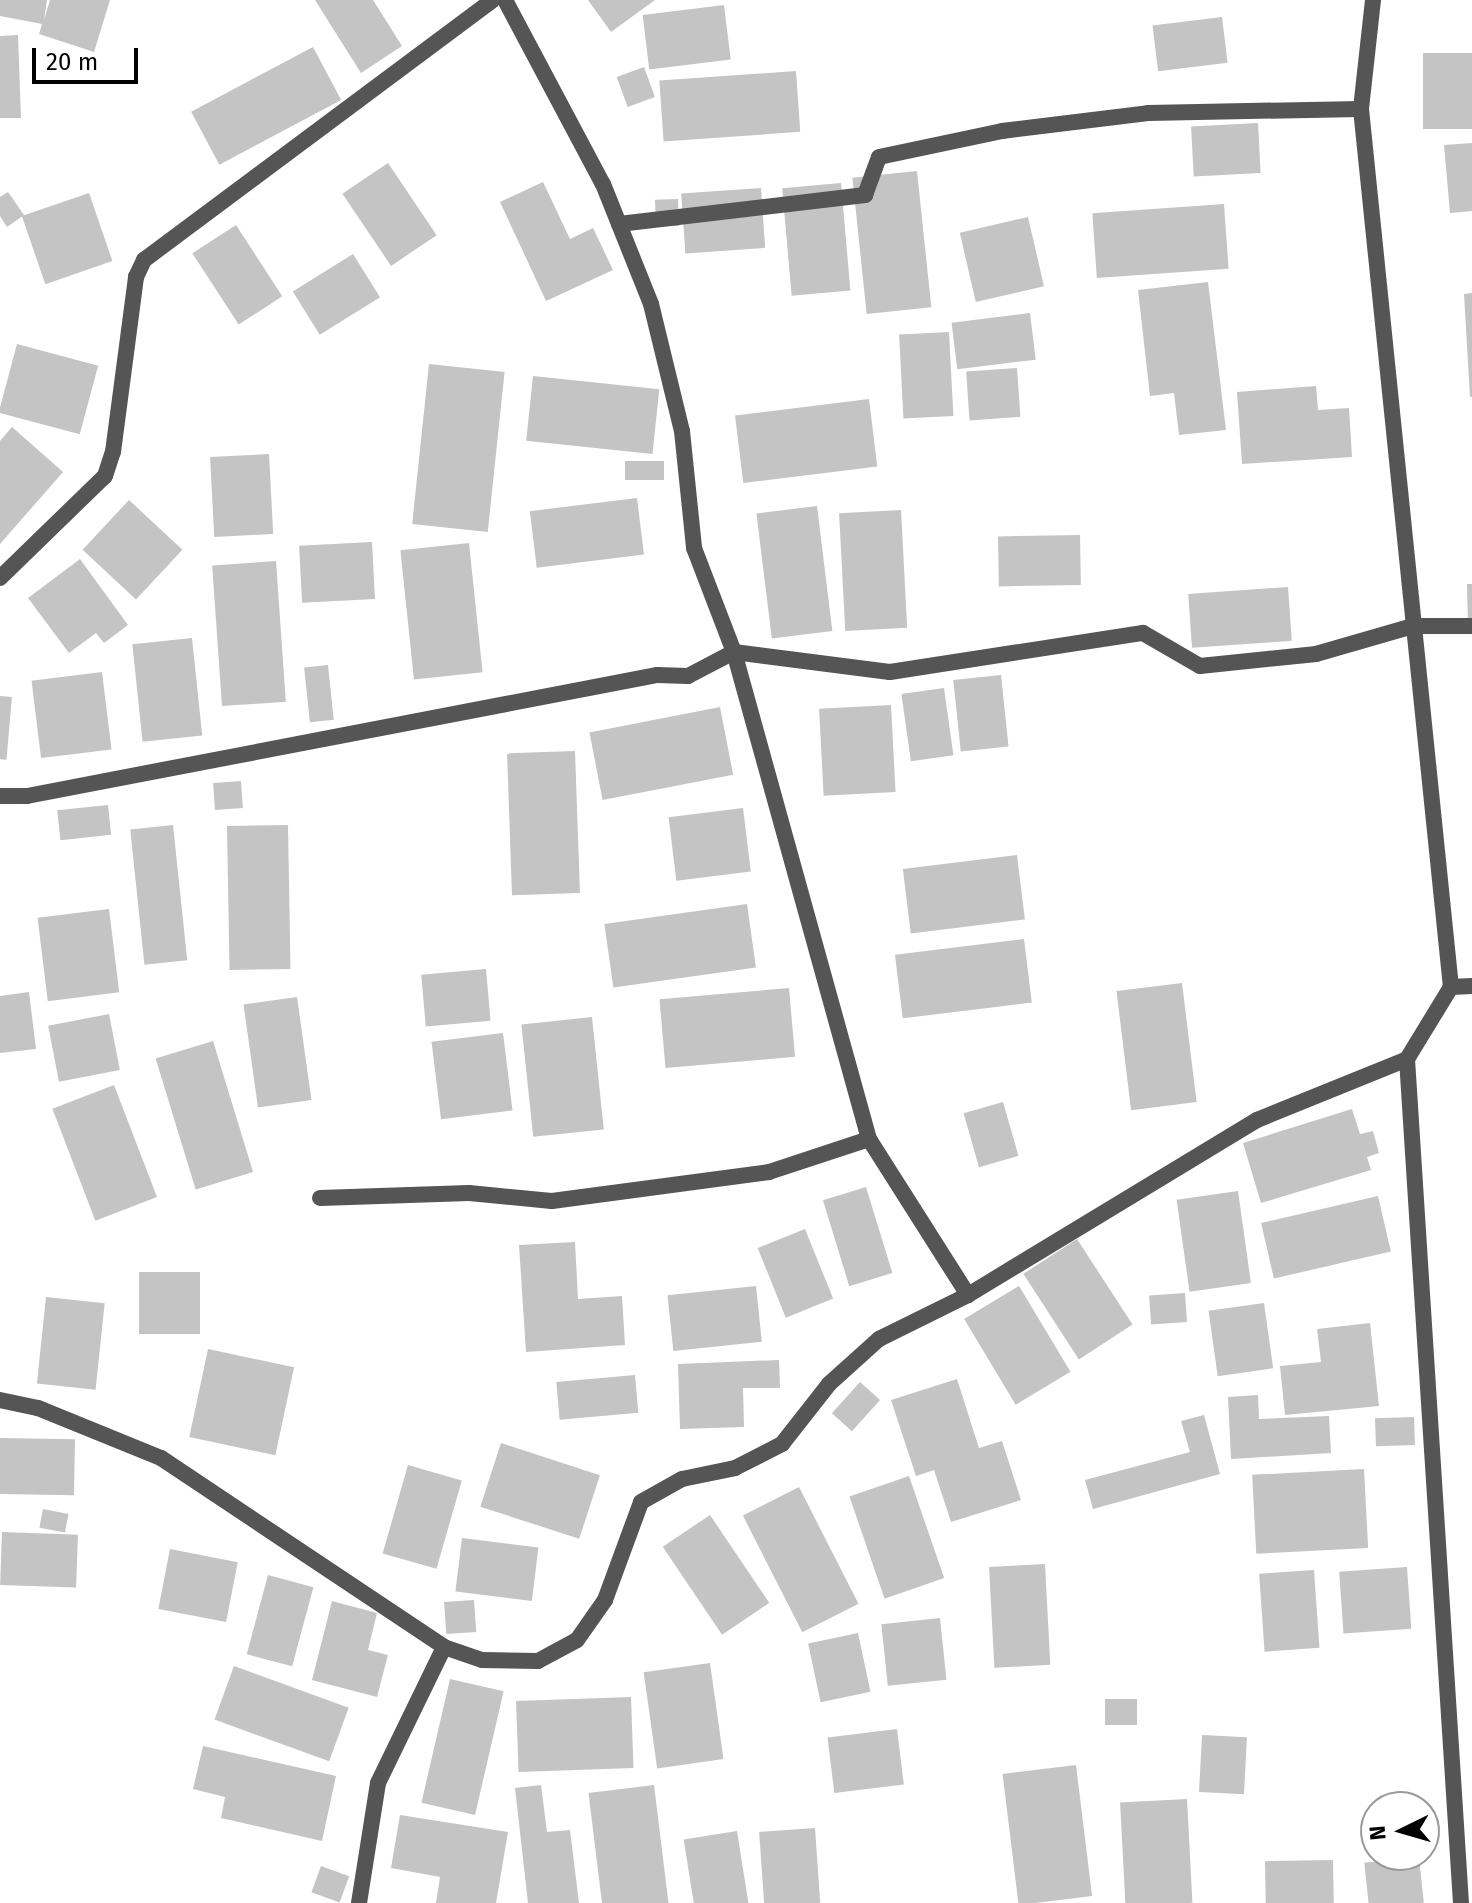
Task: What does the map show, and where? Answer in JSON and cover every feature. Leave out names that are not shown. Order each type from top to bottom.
[{"type":"street","points":[[0,578],[105,476],[136,277],[144,260],[493,0]]},
{"type":"street","points":[[505,0],[619,224],[651,304],[682,431],[694,548],[734,652],[869,1139],[968,1295]]},
{"type":"street","points":[[1373,0],[1361,109],[1451,987],[1407,1059],[1461,1903]]},
{"type":"street","points":[[619,224],[865,195],[879,157],[1002,131],[1148,113],[1361,109]]},
{"type":"street","points":[[0,796],[27,796],[657,675],[688,676],[734,652],[890,672],[1143,633],[1200,666],[1316,654],[1413,626],[1472,626]]},
{"type":"street","points":[[1451,987],[1472,986]]},
{"type":"street","points":[[0,1400],[38,1408],[161,1458],[444,1647],[482,1660],[538,1661],[577,1640],[605,1600],[641,1502],[682,1479],[735,1468],[782,1444],[829,1384],[879,1339],[968,1295],[1257,1120],[1407,1059]]},
{"type":"street","points":[[320,1198],[469,1193],[552,1201],[769,1172],[869,1139]]},
{"type":"street","points":[[359,1903],[378,1783],[444,1647]]},
{"type":"building","points":[[0,0],[47,0],[44,20],[50,0],[110,0],[94,52],[39,34],[42,24],[0,16]]},
{"type":"building","points":[[315,0],[373,0],[402,46],[361,73]]},
{"type":"building","points":[[588,0],[655,0],[611,32]]},
{"type":"building","points":[[724,5],[731,60],[649,70],[643,15]]},
{"type":"building","points":[[1222,17],[1228,63],[1158,71],[1153,26]]},
{"type":"building","points":[[18,35],[21,118],[0,118],[0,36]]},
{"type":"building","points":[[313,47],[341,100],[219,165],[191,112]]},
{"type":"building","points":[[1423,53],[1472,53],[1472,129],[1423,129]]},
{"type":"building","points":[[644,67],[655,97],[628,107],[617,77]]},
{"type":"building","points":[[796,71],[800,132],[664,141],[659,81]]},
{"type":"building","points":[[1258,123],[1261,173],[1194,176],[1191,127]]},
{"type":"building","points":[[1472,143],[1472,211],[1450,213],[1444,145]]},
{"type":"building","points":[[388,163],[437,235],[391,266],[342,194]]},
{"type":"building","points":[[917,171],[931,307],[867,314],[852,178]]},
{"type":"building","points":[[543,182],[570,239],[593,228],[613,270],[546,301],[500,202]]},
{"type":"building","points":[[841,183],[850,291],[792,296],[782,188]]},
{"type":"building","points":[[761,188],[765,248],[685,253],[681,194]]},
{"type":"building","points":[[8,192],[24,215],[7,227],[0,216],[0,197]]},
{"type":"building","points":[[89,193],[112,261],[45,284],[22,216]]},
{"type":"building","points":[[678,199],[679,226],[656,227],[655,200]]},
{"type":"building","points":[[1224,204],[1229,269],[1097,278],[1092,213]]},
{"type":"building","points":[[1028,217],[1044,286],[976,302],[960,233]]},
{"type":"building","points":[[236,225],[282,296],[239,325],[192,253]]},
{"type":"building","points":[[353,254],[380,297],[320,335],[293,292]]},
{"type":"building","points":[[1208,282],[1226,430],[1179,435],[1174,393],[1150,396],[1138,290]]},
{"type":"building","points":[[1472,293],[1472,397],[1470,397],[1464,294]]},
{"type":"building","points":[[1030,313],[1036,360],[957,369],[952,323]]},
{"type":"building","points":[[949,332],[953,416],[903,419],[899,335]]},
{"type":"building","points":[[17,344],[98,366],[80,434],[0,413]]},
{"type":"building","points":[[429,364],[505,372],[488,532],[412,524]]},
{"type":"building","points":[[1017,368],[1020,417],[970,420],[966,372]]},
{"type":"building","points":[[533,376],[659,389],[653,454],[526,441]]},
{"type":"building","points":[[1316,386],[1318,410],[1349,408],[1352,457],[1242,464],[1237,392]]},
{"type":"building","points":[[869,399],[877,466],[743,483],[735,415]]},
{"type":"building","points":[[12,427],[63,472],[0,544],[0,441]]},
{"type":"building","points":[[269,454],[273,534],[214,537],[210,457]]},
{"type":"building","points":[[625,461],[664,461],[664,480],[625,480]]},
{"type":"building","points":[[637,498],[644,555],[537,568],[530,511]]},
{"type":"building","points":[[129,500],[182,550],[136,600],[83,550]]},
{"type":"building","points":[[817,506],[832,631],[772,638],[756,513]]},
{"type":"building","points":[[901,510],[907,628],[845,631],[839,513]]},
{"type":"building","points":[[1080,535],[1081,585],[999,586],[998,536]]},
{"type":"building","points":[[372,542],[375,599],[302,603],[299,546]]},
{"type":"building","points":[[469,543],[483,672],[414,680],[400,550]]},
{"type":"building","points":[[80,559],[128,625],[104,643],[96,633],[69,653],[28,598]]},
{"type":"building","points":[[276,561],[286,702],[222,706],[212,565]]},
{"type":"building","points":[[1467,584],[1472,584],[1472,626],[1468,626]]},
{"type":"building","points":[[1288,587],[1292,641],[1192,648],[1188,594]]},
{"type":"building","points":[[192,638],[202,735],[143,742],[132,644]]},
{"type":"building","points":[[328,665],[334,720],[310,722],[304,668]]},
{"type":"building","points":[[102,672],[112,749],[41,758],[32,681]]},
{"type":"building","points":[[1001,675],[1009,747],[961,752],[953,680]]},
{"type":"building","points":[[944,688],[953,755],[911,761],[901,694]]},
{"type":"building","points":[[0,696],[12,697],[6,760],[0,759]]},
{"type":"building","points":[[891,705],[896,792],[824,796],[819,709]]},
{"type":"building","points":[[720,707],[733,775],[603,800],[589,732]]},
{"type":"building","points":[[575,751],[580,893],[512,895],[507,753]]},
{"type":"building","points":[[241,781],[243,808],[215,810],[213,783]]},
{"type":"building","points":[[108,805],[111,835],[60,840],[57,810]]},
{"type":"building","points":[[743,808],[751,872],[676,881],[669,817]]},
{"type":"building","points":[[173,825],[187,960],[144,965],[130,829]]},
{"type":"building","points":[[288,825],[291,969],[230,970],[227,826]]},
{"type":"building","points":[[1017,855],[1025,920],[911,934],[903,869]]},
{"type":"building","points":[[747,904],[756,967],[613,987],[604,924]]},
{"type":"building","points":[[109,909],[119,992],[48,1001],[38,918]]},
{"type":"building","points":[[1024,939],[1032,1003],[903,1018],[895,955]]},
{"type":"building","points":[[486,969],[491,1021],[426,1026],[421,975]]},
{"type":"building","points":[[1182,983],[1197,1102],[1131,1110],[1116,991]]},
{"type":"building","points":[[789,988],[795,1057],[666,1068],[659,999]]},
{"type":"building","points":[[29,992],[36,1049],[0,1053],[0,996]]},
{"type":"building","points":[[297,997],[311,1100],[258,1108],[244,1005]]},
{"type":"building","points":[[109,1014],[120,1070],[59,1082],[48,1026]]},
{"type":"building","points":[[592,1017],[604,1129],[533,1137],[521,1024]]},
{"type":"building","points":[[503,1033],[513,1110],[441,1119],[432,1042]]},
{"type":"building","points":[[213,1041],[253,1172],[196,1190],[156,1059]]},
{"type":"building","points":[[114,1085],[157,1197],[95,1221],[52,1109]]},
{"type":"building","points":[[1003,1102],[1018,1156],[979,1167],[964,1113]]},
{"type":"building","points":[[1352,1109],[1360,1134],[1373,1131],[1379,1153],[1367,1157],[1371,1170],[1261,1203],[1243,1143]]},
{"type":"building","points":[[866,1187],[892,1273],[849,1286],[823,1200]]},
{"type":"building","points":[[1238,1191],[1251,1283],[1190,1292],[1177,1200]]},
{"type":"building","points":[[1378,1196],[1391,1252],[1274,1279],[1261,1223]]},
{"type":"building","points":[[805,1229],[833,1299],[786,1318],[758,1248]]},
{"type":"building","points":[[1077,1239],[1133,1325],[1079,1359],[1023,1274]]},
{"type":"building","points":[[575,1242],[578,1299],[622,1296],[625,1345],[526,1352],[519,1245]]},
{"type":"building","points":[[139,1272],[200,1272],[200,1334],[139,1334]]},
{"type":"building","points":[[756,1286],[762,1342],[673,1351],[667,1295]]},
{"type":"building","points":[[1019,1286],[1071,1372],[1016,1405],[964,1319]]},
{"type":"building","points":[[1185,1293],[1187,1322],[1151,1324],[1149,1296]]},
{"type":"building","points":[[46,1297],[105,1303],[96,1390],[37,1384]]},
{"type":"building","points":[[1264,1303],[1273,1368],[1218,1376],[1209,1311]]},
{"type":"building","points":[[1370,1323],[1379,1406],[1285,1415],[1280,1366],[1321,1362],[1317,1329]]},
{"type":"building","points":[[208,1349],[294,1367],[275,1455],[189,1437]]},
{"type":"building","points":[[779,1360],[780,1388],[743,1388],[744,1427],[680,1429],[678,1364]]},
{"type":"building","points":[[635,1375],[638,1413],[560,1420],[556,1382]]},
{"type":"building","points":[[957,1379],[979,1448],[1002,1441],[1021,1500],[951,1522],[934,1470],[916,1476],[891,1400]]},
{"type":"building","points":[[860,1382],[880,1400],[852,1431],[832,1413]]},
{"type":"building","points":[[1258,1395],[1259,1419],[1329,1416],[1331,1453],[1231,1459],[1228,1397]]},
{"type":"building","points":[[1204,1415],[1220,1474],[1093,1509],[1085,1480],[1190,1452],[1181,1421]]},
{"type":"building","points":[[1414,1417],[1415,1445],[1376,1446],[1375,1418]]},
{"type":"building","points":[[0,1438],[75,1439],[74,1495],[0,1494]]},
{"type":"building","points":[[501,1443],[600,1475],[579,1539],[480,1507]]},
{"type":"building","points":[[408,1465],[462,1480],[436,1569],[383,1553]]},
{"type":"building","points":[[1364,1469],[1368,1548],[1256,1554],[1252,1475]]},
{"type":"building","points":[[909,1476],[944,1578],[885,1599],[849,1497]]},
{"type":"building","points":[[799,1487],[858,1604],[802,1632],[743,1516]]},
{"type":"building","points":[[43,1509],[69,1514],[65,1533],[39,1528]]},
{"type":"building","points":[[710,1515],[769,1603],[722,1635],[663,1547]]},
{"type":"building","points":[[2,1532],[78,1535],[76,1588],[0,1585]]},
{"type":"building","points":[[462,1538],[538,1547],[532,1601],[455,1592]]},
{"type":"building","points":[[170,1549],[238,1562],[226,1622],[158,1609]]},
{"type":"building","points":[[1045,1564],[1050,1665],[994,1668],[989,1567]]},
{"type":"building","points":[[1407,1567],[1411,1629],[1343,1634],[1339,1572]]},
{"type":"building","points":[[1314,1570],[1319,1648],[1265,1652],[1259,1574]]},
{"type":"building","points":[[268,1575],[313,1587],[292,1666],[247,1654]]},
{"type":"building","points":[[474,1600],[476,1632],[446,1634],[444,1602]]},
{"type":"building","points":[[332,1601],[377,1613],[368,1650],[388,1655],[377,1697],[312,1680]]},
{"type":"building","points":[[940,1618],[946,1680],[888,1686],[881,1624]]},
{"type":"building","points":[[858,1633],[870,1692],[821,1702],[808,1644]]},
{"type":"building","points":[[710,1663],[723,1759],[657,1768],[644,1672]]},
{"type":"building","points":[[234,1666],[349,1708],[329,1761],[215,1720]]},
{"type":"building","points":[[450,1679],[504,1691],[475,1815],[421,1803]]},
{"type":"building","points":[[631,1697],[633,1768],[519,1772],[516,1701]]},
{"type":"building","points":[[1105,1699],[1137,1699],[1137,1725],[1105,1725]]},
{"type":"building","points":[[897,1729],[904,1785],[834,1793],[828,1738]]},
{"type":"building","points":[[1202,1735],[1247,1737],[1244,1794],[1199,1792]]},
{"type":"building","points":[[203,1746],[336,1776],[322,1841],[221,1818],[225,1797],[193,1789]]},
{"type":"building","points":[[1076,1765],[1092,1896],[1018,1903],[1003,1774]]},
{"type":"building","points":[[541,1785],[547,1832],[570,1830],[579,1903],[528,1903],[515,1788]]},
{"type":"building","points":[[654,1785],[668,1903],[602,1903],[588,1793]]},
{"type":"building","points":[[1187,1799],[1192,1903],[1125,1903],[1120,1803]]},
{"type":"building","points":[[400,1815],[508,1832],[496,1903],[436,1903],[440,1877],[391,1868]]},
{"type":"building","points":[[815,1828],[820,1903],[764,1903],[759,1832]]},
{"type":"building","points":[[737,1831],[748,1903],[694,1903],[684,1839]]},
{"type":"building","points":[[1333,1860],[1334,1903],[1266,1903],[1265,1861]]},
{"type":"building","points":[[321,1866],[349,1876],[340,1903],[311,1892]]},
{"type":"building","points":[[1365,1871],[1420,1871],[1424,1903],[1369,1903]]}]
